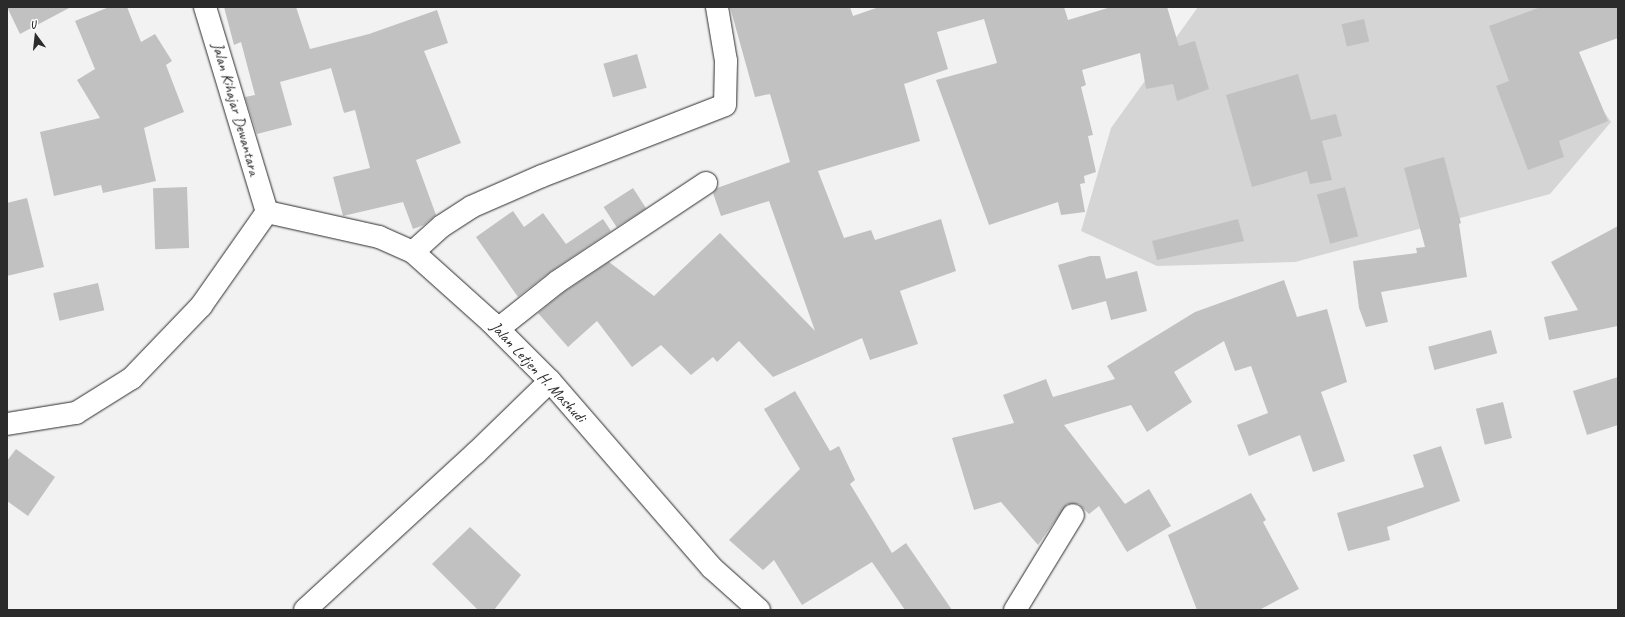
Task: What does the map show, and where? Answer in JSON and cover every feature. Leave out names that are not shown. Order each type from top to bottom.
[{"type":"main road","name":"Jalan Kihajar Dewantara","points":[[206,7],[267,212]]},
{"type":"main road","points":[[413,252],[442,226],[471,207],[542,176],[725,105],[726,61],[717,7]]},
{"type":"main road","points":[[498,329],[557,282],[706,183]]},
{"type":"main road","name":"Jalan Letjen H. Mashudi","points":[[267,212],[379,237],[413,252],[498,329],[550,381],[712,568],[754,609]]},
{"type":"main road","points":[[7,424],[76,413],[132,378],[201,306],[267,212]]},
{"type":"main road","points":[[305,610],[476,453],[550,381]]},
{"type":"main road","points":[[1015,610],[1073,515]]},
{"type":"shaded area","points":[[1198,7],[1582,7],[1577,73],[1611,122],[1550,194],[1295,262],[1157,266],[1081,231],[1111,128]]},
{"type":"building","points":[[7,7],[71,7],[20,34]]},
{"type":"building","points":[[109,7],[127,7],[141,42],[155,34],[172,61],[166,65],[184,112],[144,128],[156,181],[103,193],[101,185],[54,196],[40,132],[100,118],[77,80],[95,69],[75,21]]},
{"type":"building","points":[[224,7],[296,7],[310,49],[369,34],[437,10],[448,43],[424,51],[461,143],[416,160],[436,215],[424,225],[413,229],[403,202],[343,216],[333,177],[370,168],[355,110],[344,113],[331,68],[280,82],[292,125],[257,134],[245,97],[255,95],[241,42],[234,45]]},
{"type":"building","points":[[730,7],[850,7],[853,16],[879,7],[1064,7],[1068,20],[1111,7],[1167,7],[1179,46],[1195,41],[1209,89],[1177,101],[1173,84],[1146,89],[1140,53],[1082,70],[1086,85],[1081,87],[1093,135],[1088,136],[1096,172],[1084,176],[1085,183],[1080,184],[1085,212],[1061,215],[1058,202],[989,225],[936,80],[997,63],[984,19],[937,32],[948,69],[904,84],[920,141],[818,171],[844,238],[871,230],[875,240],[941,219],[956,271],[900,291],[918,344],[870,360],[862,338],[773,377],[739,341],[717,362],[713,357],[691,375],[661,345],[632,367],[597,321],[568,347],[538,313],[564,292],[609,262],[654,296],[720,233],[815,331],[769,201],[721,216],[713,193],[717,188],[790,162],[770,94],[755,97]]},
{"type":"building","points":[[1541,7],[1618,7],[1618,38],[1579,52],[1608,121],[1559,141],[1564,157],[1528,170],[1496,86],[1509,81],[1489,26]]},
{"type":"building","points":[[1364,19],[1369,41],[1347,47],[1342,24]]},
{"type":"building","points":[[637,54],[647,88],[613,97],[603,64]]},
{"type":"building","points":[[1298,74],[1311,120],[1336,114],[1342,136],[1322,141],[1332,180],[1310,184],[1307,171],[1252,187],[1226,95]]},
{"type":"building","points":[[1444,157],[1461,223],[1459,224],[1467,277],[1381,292],[1388,322],[1366,327],[1359,308],[1353,261],[1417,253],[1416,248],[1425,247],[1404,168]]},
{"type":"building","points":[[187,187],[189,248],[155,249],[153,188]]},
{"type":"building","points":[[1345,187],[1358,236],[1330,244],[1317,195]]},
{"type":"building","points":[[633,188],[646,208],[617,227],[604,207]]},
{"type":"building","points":[[27,198],[44,267],[7,276],[7,203]]},
{"type":"building","points":[[513,211],[524,227],[543,213],[566,244],[603,219],[611,231],[550,272],[518,297],[476,237]]},
{"type":"building","points":[[1238,219],[1244,241],[1157,260],[1152,241]]},
{"type":"building","points":[[1618,226],[1618,326],[1549,340],[1544,317],[1578,310],[1551,262]]},
{"type":"building","points":[[1090,256],[1100,256],[1106,279],[1137,271],[1147,311],[1111,320],[1106,301],[1072,310],[1058,265]]},
{"type":"building","points":[[1284,280],[1297,317],[1327,309],[1347,382],[1321,392],[1345,461],[1313,472],[1300,435],[1249,456],[1237,425],[1268,413],[1251,366],[1235,371],[1224,341],[1174,372],[1192,402],[1147,432],[1131,405],[1064,425],[1125,504],[1149,489],[1171,526],[1127,552],[1099,506],[1089,514],[1079,504],[1067,504],[1038,545],[1001,502],[974,510],[952,438],[1014,423],[1003,395],[1046,379],[1053,397],[1115,379],[1107,366],[1195,312]]},
{"type":"building","points":[[98,283],[104,310],[59,321],[53,293]]},
{"type":"building","points":[[1491,330],[1497,353],[1434,370],[1428,347]]},
{"type":"building","points":[[1618,377],[1618,425],[1587,435],[1573,391]]},
{"type":"building","points":[[795,391],[830,451],[839,446],[855,480],[850,484],[892,553],[906,543],[952,610],[905,610],[872,562],[802,605],[774,560],[763,570],[729,540],[800,469],[764,409]]},
{"type":"building","points":[[1503,402],[1512,438],[1485,445],[1476,409]]},
{"type":"building","points":[[1441,446],[1460,501],[1387,527],[1390,540],[1348,551],[1337,513],[1424,487],[1413,455]]},
{"type":"building","points":[[16,449],[55,477],[28,516],[7,501],[7,461]]},
{"type":"building","points":[[1251,493],[1266,520],[1263,522],[1299,589],[1259,610],[1197,610],[1168,535]]},
{"type":"building","points":[[470,527],[521,575],[494,610],[478,610],[432,564]]}]
